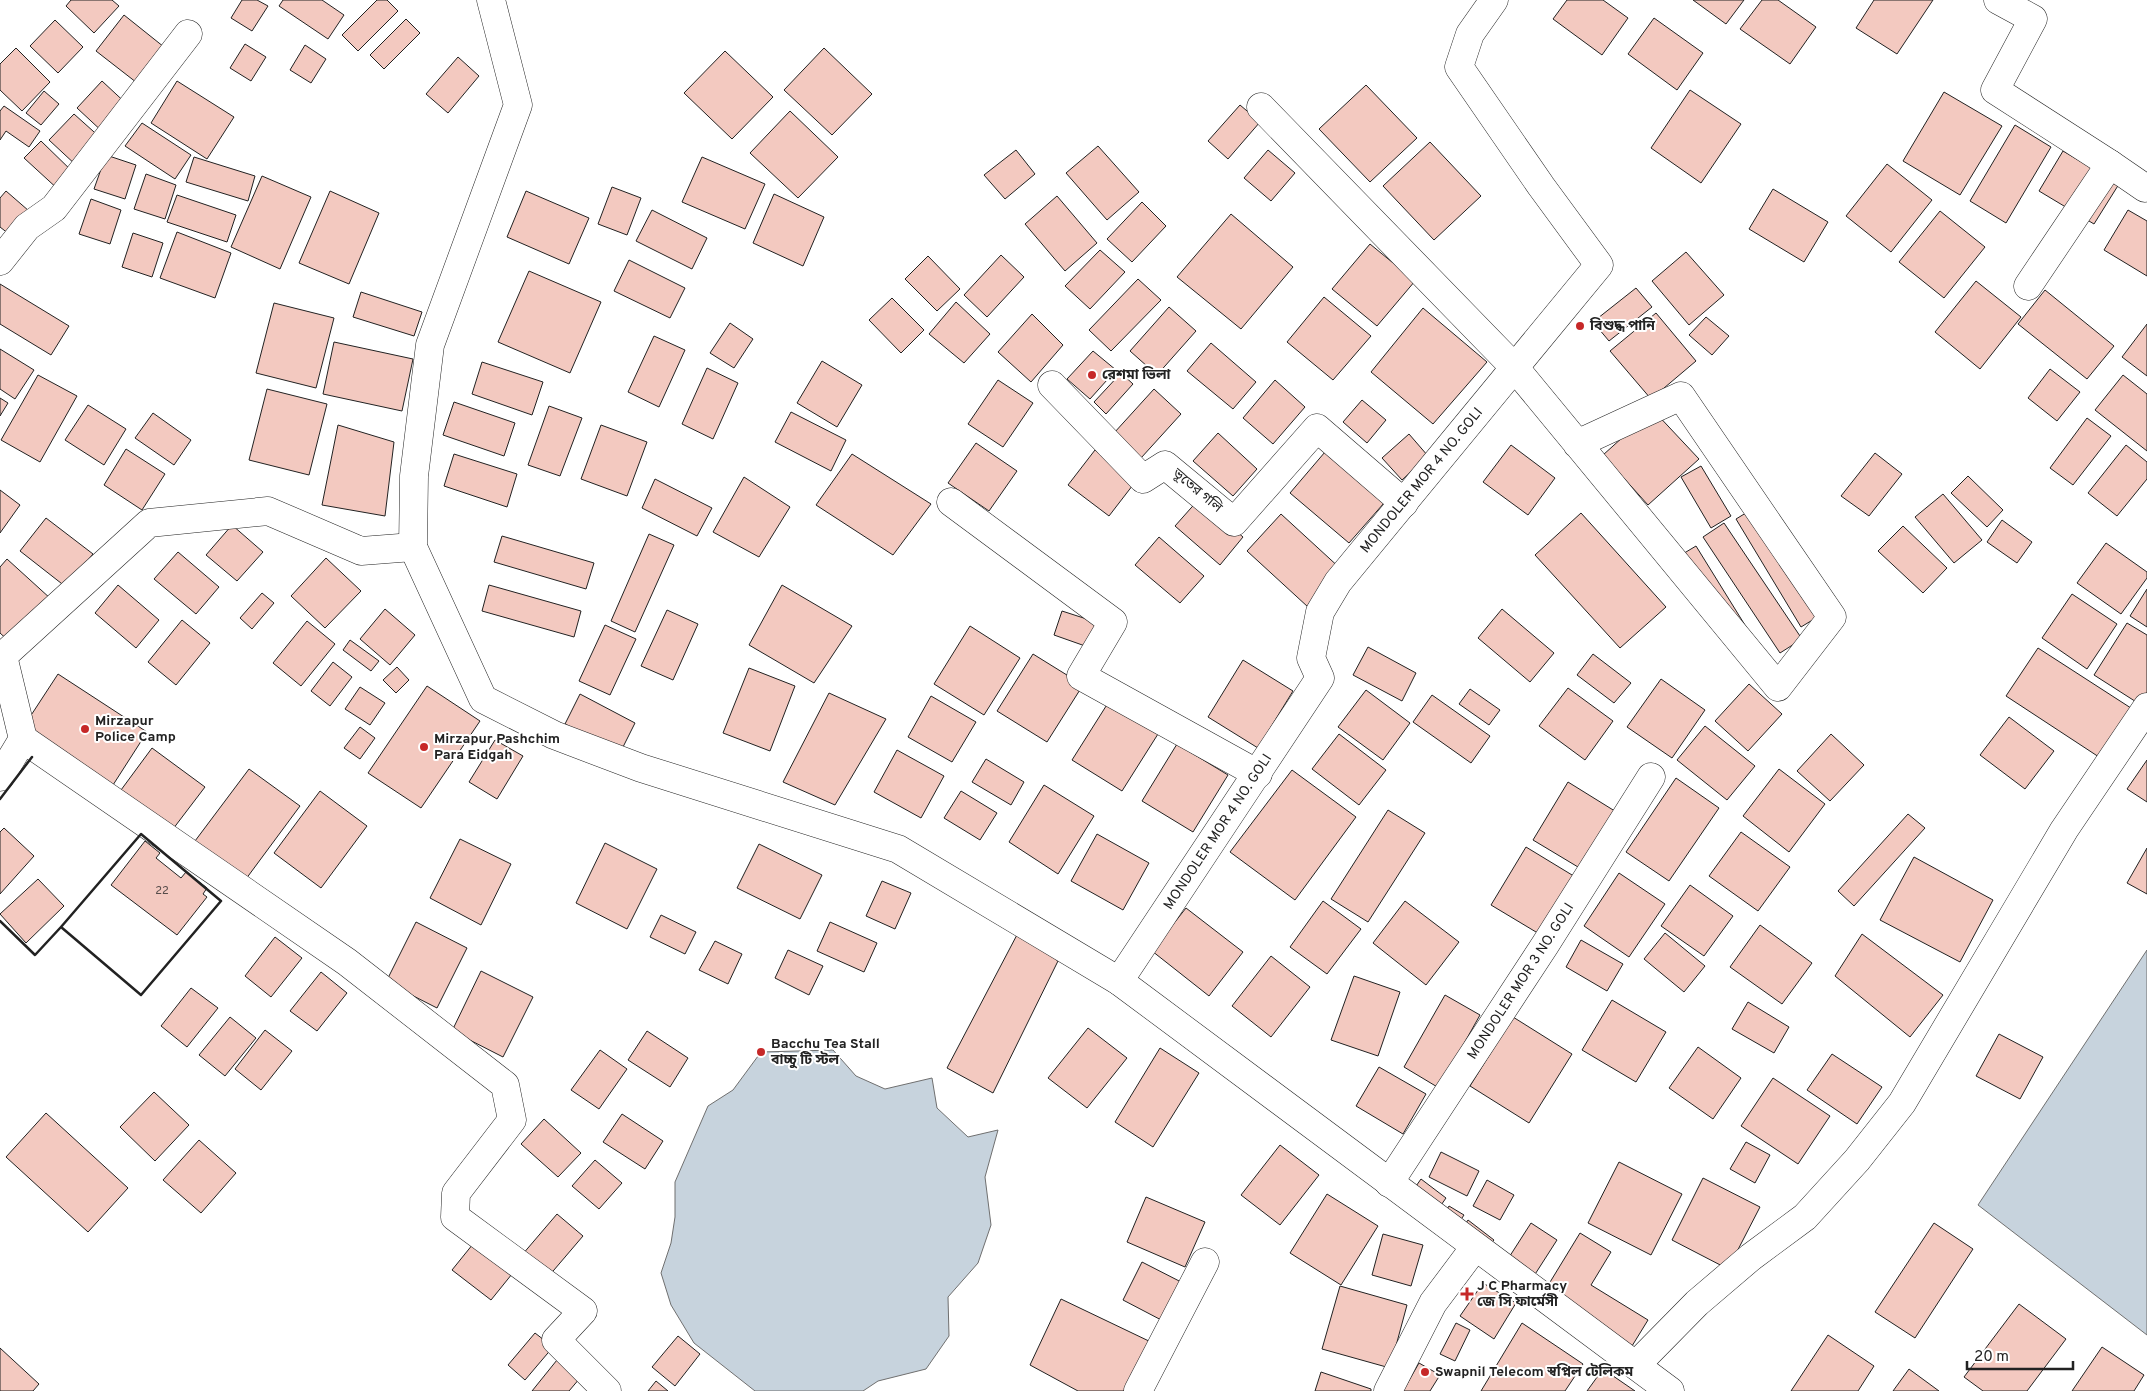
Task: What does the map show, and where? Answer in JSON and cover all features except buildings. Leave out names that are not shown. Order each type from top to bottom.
[{"type":"street","points":[[491,0],[518,105],[430,345],[414,476],[414,548],[483,699],[554,735],[641,768],[898,849],[1119,981],[1670,1391]]},
{"type":"street","name":"MONDOLER MOR 4 NO. GOLI","points":[[1119,981],[1320,678],[1311,658],[1320,612],[1338,582],[1599,265],[1541,186],[1459,67],[1470,34],[1494,0]]},
{"type":"street","points":[[1998,0],[2033,19],[1994,90],[2146,188]]},
{"type":"street","points":[[0,260],[27,227],[54,208],[188,34]]},
{"type":"street","points":[[1261,108],[1515,368],[1577,444],[1778,687],[1832,617],[1680,396],[1577,444]]},
{"type":"street","points":[[2028,286],[2110,164]]},
{"type":"street","name":"ভূতের গলি","points":[[1052,385],[1142,479],[1165,465],[1234,522],[1317,428],[1404,503]]},
{"type":"street","points":[[951,502],[1113,622],[1080,676],[1258,774]]},
{"type":"street","points":[[414,548],[361,551],[268,511],[149,523],[2,654],[23,740],[347,962],[505,1085],[512,1120],[456,1193],[454,1217],[583,1311],[556,1340],[607,1391]]},
{"type":"street","points":[[1636,1365],[1697,1303],[1751,1257],[1804,1217],[1857,1160],[1902,1103],[2064,830],[2147,707]]},
{"type":"street","points":[[0,777],[23,740]]},
{"type":"street","name":"MONDOLER MOR 3 NO. GOLI","points":[[1389,1183],[1545,945],[1651,777]]},
{"type":"street","points":[[1388,1391],[1433,1303],[1475,1247]]},
{"type":"street","points":[[1138,1391],[1206,1262]]},
{"type":"shaded area","points":[[2147,950],[2147,1335],[1978,1205]]},
{"type":"shaded area","points":[[833,1050],[856,1076],[885,1089],[932,1078],[937,1108],[968,1137],[998,1130],[985,1177],[991,1225],[978,1263],[948,1297],[949,1336],[926,1369],[878,1381],[863,1391],[755,1391],[694,1343],[671,1305],[661,1273],[671,1243],[675,1217],[675,1182],[708,1106],[733,1090],[761,1052]]},
{"type":"wall","points":[[0,799],[32,757]]},
{"type":"wall","points":[[141,834],[221,901],[141,995],[61,927],[141,834]]},
{"type":"wall","points":[[0,921],[35,955],[61,927]]},
{"type":"place","name":"বিশুদ্ধ পানি","points":[[1580,326]]},
{"type":"place","name":"রেশমা ভিলা","points":[[1092,375]]},
{"type":"place","name":"Mirzapur Police Camp","points":[[85,729]]},
{"type":"place","name":"Mirzapur Pashchim Para Eidgah","points":[[424,747]]},
{"type":"place","name":"Bacchu Tea Stall বাচ্চু টি স্টল","points":[[761,1052]]},
{"type":"place","name":"J C Pharmacy জে সি ফার্মেসী","points":[[1467,1294]]},
{"type":"place","name":"Swapnil Telecom স্বপ্নিল টেলিকম","points":[[1425,1372]]}]
